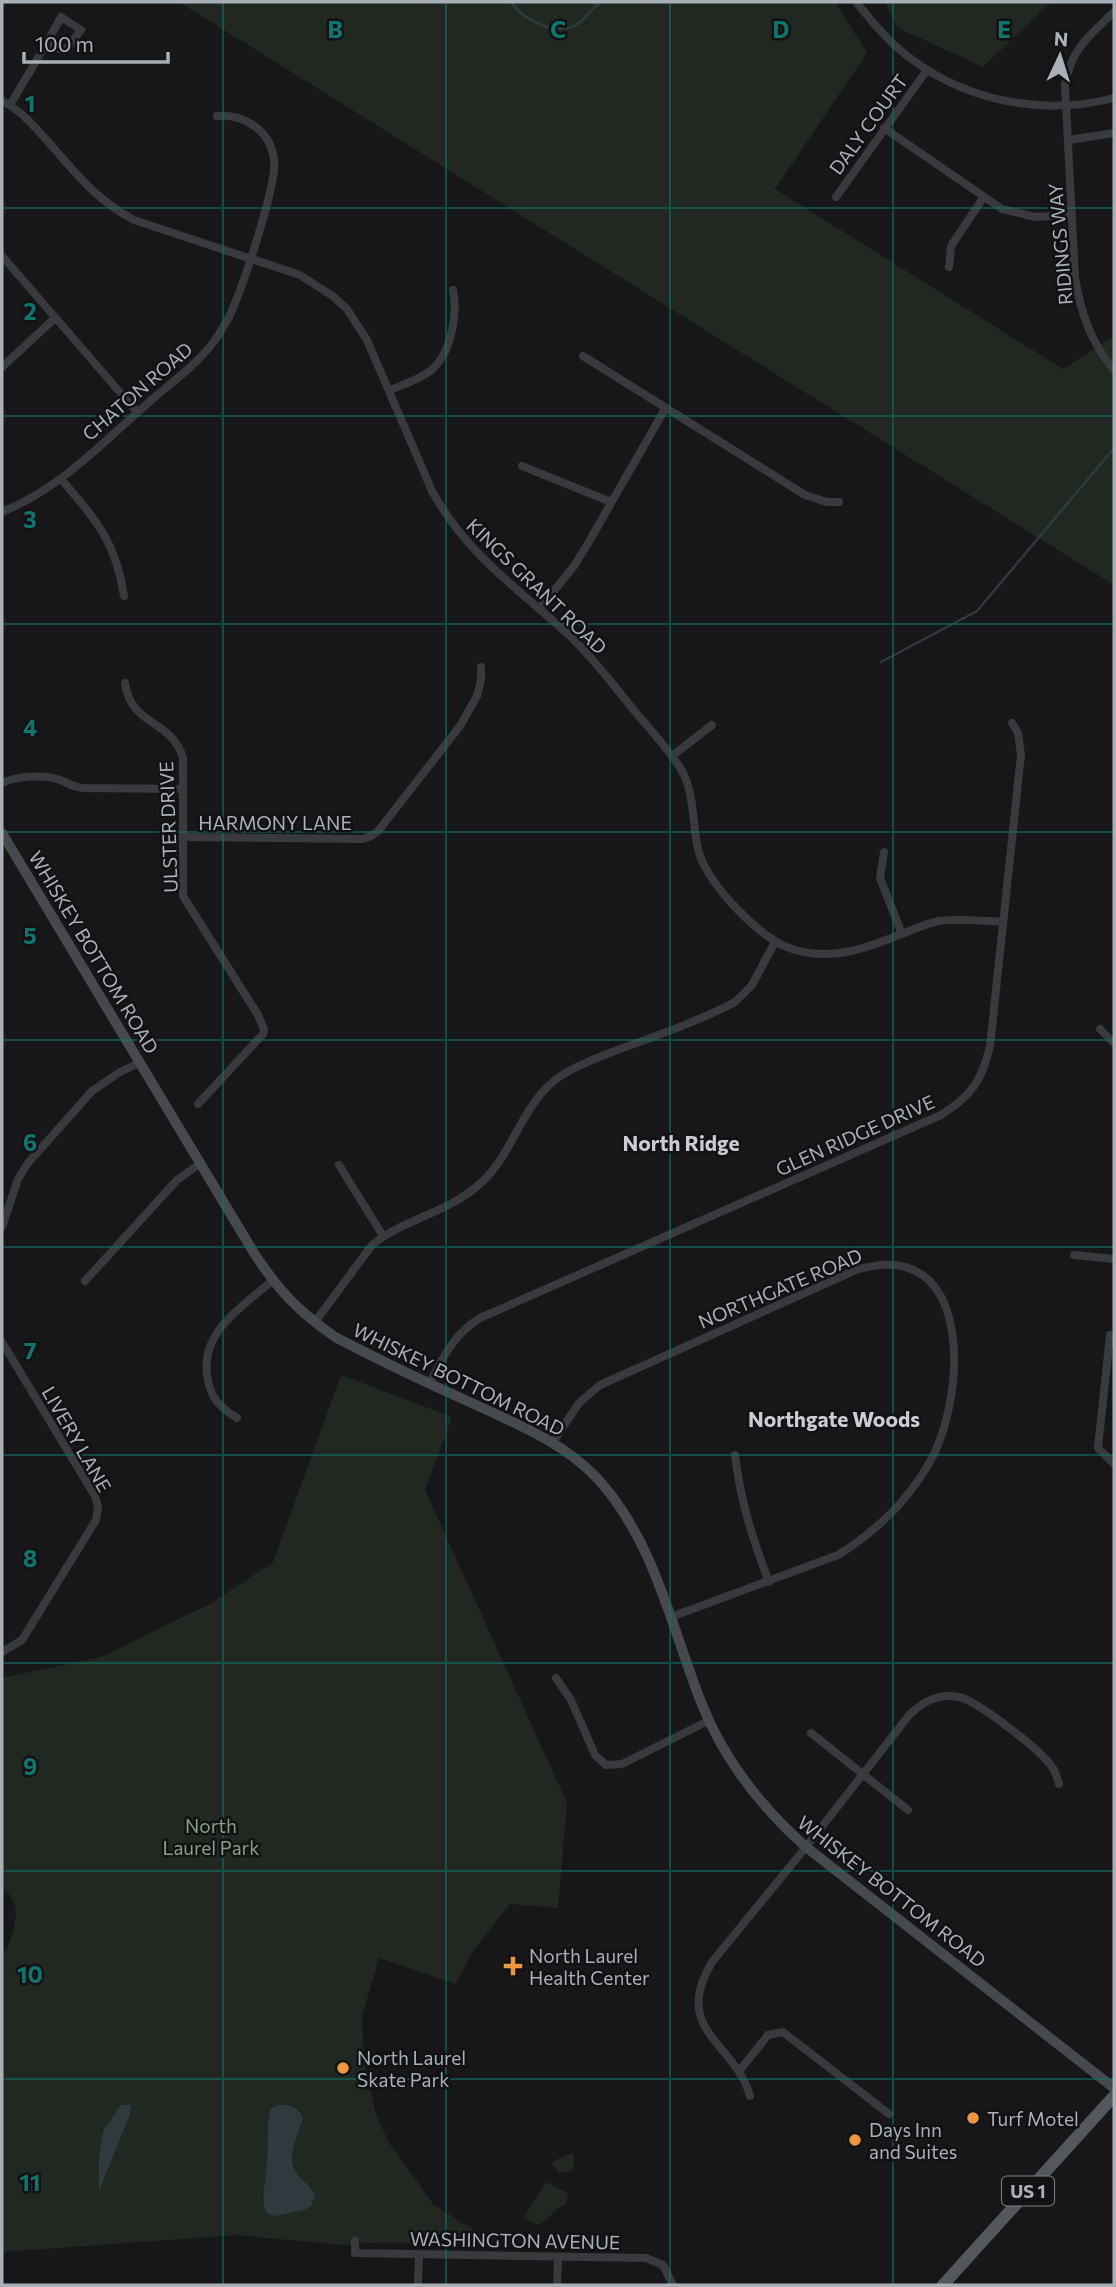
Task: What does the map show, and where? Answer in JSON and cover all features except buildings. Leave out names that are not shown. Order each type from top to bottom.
[{"type":"main road","name":"US 1","points":[[943,2285],[1114,2096]]},
{"type":"street","points":[[856,2],[900,50],[927,70],[978,94],[1038,106],[1066,106],[1114,99]]},
{"type":"street","name":"RIDINGS WAY","points":[[1114,12],[1072,57],[1065,85],[1075,278],[1092,339],[1114,370]]},
{"type":"street","points":[[6,103],[47,41]]},
{"type":"street","name":"DALY COURT","points":[[836,197],[927,70]]},
{"type":"street","name":"KINGS GRANT ROAD","points":[[6,103],[35,127],[85,185],[116,211],[134,220],[300,275],[334,297],[347,309],[362,332],[390,390],[444,513],[482,560],[540,608],[590,657],[672,756],[687,783],[703,863],[711,877],[748,922],[775,942],[809,954],[843,954],[939,921],[1003,922]]},
{"type":"street","name":"CHATON ROAD","points":[[2,512],[28,501],[61,479],[203,354],[230,315],[273,184],[275,160],[271,147],[256,127],[239,118],[217,117]]},
{"type":"street","points":[[884,128],[1002,209],[1035,217],[1072,215]]},
{"type":"street","points":[[1069,140],[1114,133]]},
{"type":"street","points":[[949,267],[951,246],[983,198]]},
{"type":"street","points":[[2,256],[136,412]]},
{"type":"street","points":[[390,390],[430,371],[439,361],[445,351],[453,321],[453,290]]},
{"type":"street","points":[[2,367],[55,318]]},
{"type":"street","points":[[583,356],[805,495],[827,502],[839,502]]},
{"type":"street","points":[[540,608],[573,566],[666,409]]},
{"type":"street","points":[[522,466],[611,502]]},
{"type":"street","points":[[61,479],[99,523],[109,541],[117,561],[124,596]]},
{"type":"street","name":"HARMONY LANE","points":[[182,837],[352,839],[371,836],[379,830],[460,726],[477,696],[481,667]]},
{"type":"street","name":"ULSTER DRIVE","points":[[125,683],[128,699],[140,715],[176,740],[183,758],[183,896],[258,1015],[264,1029],[198,1104]]},
{"type":"street","name":"GLEN RIDGE DRIVE","points":[[429,1384],[453,1340],[480,1318],[941,1115],[970,1093],[986,1065],[990,1046],[1021,755],[1018,733],[1012,723]]},
{"type":"street","points":[[672,756],[712,725]]},
{"type":"street","name":"HARMONY LANE","points":[[2,783],[34,777],[60,780],[73,787],[82,788],[183,789]]},
{"type":"street","name":"WHISKEY BOTTOM ROAD","points":[[2,832],[272,1281],[296,1307],[354,1347],[553,1442],[596,1477],[633,1526],[671,1617],[709,1720],[745,1781],[782,1826],[1114,2088]]},
{"type":"street","points":[[884,852],[880,877],[902,934]]},
{"type":"street","points":[[315,1322],[363,1255],[383,1236],[447,1207],[485,1179],[506,1152],[540,1094],[561,1076],[590,1061],[734,1002],[752,985],[775,942]]},
{"type":"street","points":[[1100,1029],[1114,1043]]},
{"type":"street","points":[[2,1227],[18,1179],[28,1163],[92,1091],[113,1076],[139,1063]]},
{"type":"street","points":[[85,1281],[177,1180],[201,1163]]},
{"type":"street","points":[[339,1165],[383,1236]]},
{"type":"street","points":[[2,1191],[11,1197]]},
{"type":"street","points":[[1074,1255],[1114,1259]]},
{"type":"street","name":"NORTHGATE ROAD","points":[[553,1442],[579,1403],[600,1385],[856,1269],[899,1266],[912,1270],[937,1288],[945,1301],[952,1326],[954,1359],[949,1411],[941,1439],[929,1464],[897,1508],[859,1542],[838,1555],[671,1617]]},
{"type":"street","points":[[237,1418],[217,1403],[211,1393],[206,1365],[208,1350],[224,1322],[272,1281]]},
{"type":"street","points":[[1110,1335],[1098,1448],[1114,1464]]},
{"type":"street","name":"LIVERY LANE","points":[[2,1342],[95,1496],[98,1507],[96,1520],[22,1640],[2,1652]]},
{"type":"street","points":[[735,1455],[738,1486],[747,1524],[769,1582]]},
{"type":"street","points":[[556,1678],[571,1700],[595,1755],[606,1765],[622,1764],[709,1720]]},
{"type":"street","points":[[750,2096],[740,2070],[712,2041],[704,2027],[699,2002],[704,1975],[919,1705],[931,1698],[957,1696],[981,1707],[1044,1757],[1057,1774],[1059,1783]]},
{"type":"street","points":[[811,1733],[908,1810]]},
{"type":"street","points":[[740,2070],[768,2035],[783,2032],[889,2114]]},
{"type":"street","name":"WASHINGTON AVENUE","points":[[355,2241],[355,2253],[646,2258],[663,2264],[673,2285]]},
{"type":"street","points":[[418,2285],[419,2255]]},
{"type":"street","points":[[557,2285],[558,2258]]},
{"type":"green space","points":[[179,2],[835,2],[867,53],[775,189],[1063,369],[1114,336],[1114,585]]},
{"type":"green space","points":[[885,2],[1051,2],[983,67],[898,28]]},
{"type":"green space","name":"North Laurel Park","points":[[341,1375],[452,1417],[425,1490],[567,1803],[558,1908],[510,1904],[473,1951],[456,1984],[379,1958],[362,2016],[364,2064],[376,2114],[389,2143],[433,2204],[489,2240],[487,2244],[344,2245],[236,2235],[2,2252],[2,1953],[7,1950],[16,1916],[13,1901],[2,1886],[2,1678],[101,1657],[212,1603],[273,1562]]},
{"type":"green space","points":[[572,2153],[573,2168],[569,2172],[559,2173],[551,2162]]},
{"type":"green space","points":[[546,2182],[568,2193],[566,2204],[537,2224],[524,2217]]},
{"type":"shaded area","points":[[121,2105],[131,2105],[130,2114],[99,2191],[99,2159],[103,2131]]},
{"type":"shaded area","points":[[279,2105],[293,2107],[303,2118],[293,2150],[292,2163],[296,2173],[315,2196],[311,2206],[304,2210],[275,2216],[265,2211],[264,2194],[270,2109]]},
{"type":"waterway","points":[[511,2],[531,20],[559,29],[576,25],[601,2]]},
{"type":"waterway","points":[[881,662],[977,611],[1114,448]]},
{"type":"place","name":"North Laurel Health Center","points":[[513,1966]]},
{"type":"place","name":"North Laurel Skate Park","points":[[343,2068]]},
{"type":"place","name":"Turf Motel","points":[[973,2118]]},
{"type":"place","name":"Days Inn and Suites","points":[[855,2140]]},
{"type":"district","name":"North Ridge","points":[[681,1142]]},
{"type":"district","name":"Northgate Woods","points":[[834,1418]]}]
